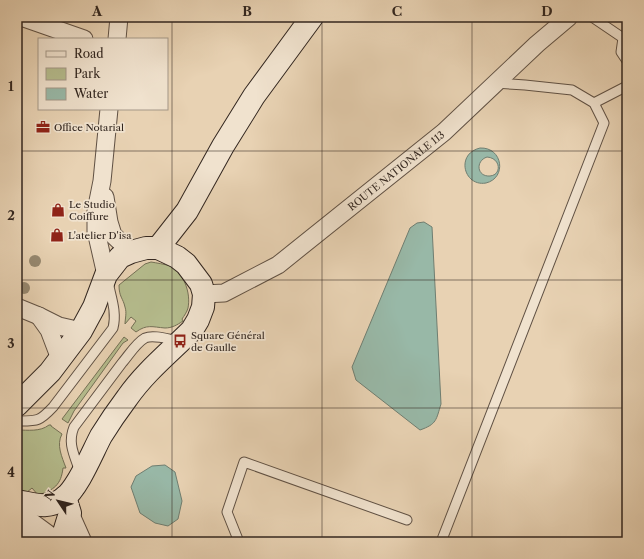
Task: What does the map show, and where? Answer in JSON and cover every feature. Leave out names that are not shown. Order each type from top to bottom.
[{"type":"main road","points":[[158,248],[187,211],[223,146],[254,96],[312,17]]},
{"type":"main road","points":[[178,257],[187,211]]},
{"type":"main road","points":[[17,405],[50,372],[81,331],[94,307],[106,275],[120,257],[146,248],[158,248],[178,257],[186,264],[201,284],[204,294],[203,307],[198,320],[192,330],[139,381],[102,436],[72,491],[60,542]]},
{"type":"main road","points":[[31,542],[18,505],[46,506],[58,502],[68,505]]},
{"type":"street","points":[[21,17],[81,38]]},
{"type":"street","points":[[117,38],[120,17]]},
{"type":"street","name":"ROUTE NATIONALE 113","points":[[204,294],[224,293],[278,265],[444,132],[537,44],[569,17]]},
{"type":"street","points":[[106,275],[96,230],[96,211],[102,180],[109,110]]},
{"type":"street","points":[[102,180],[108,222],[113,235],[131,252]]},
{"type":"street","points":[[17,307],[59,326],[81,331]]},
{"type":"street","points":[[39,316],[49,330],[60,359]]},
{"type":"street","points":[[18,505],[60,542]]},
{"type":"street","points":[[68,505],[83,542]]},
{"type":"lane","points":[[592,17],[625,38],[620,52],[627,61]]},
{"type":"lane","points":[[441,542],[604,123],[594,103],[572,90],[524,84],[495,84]]},
{"type":"lane","points":[[594,103],[627,86]]},
{"type":"lane","points":[[17,421],[34,421],[48,413],[113,328],[115,313],[106,275]]},
{"type":"lane","points":[[81,475],[72,448],[71,435],[74,427],[106,384],[139,343],[146,338],[160,338],[180,342]]},
{"type":"lane","points":[[239,542],[227,512],[244,462],[407,520]]},
{"type":"green space","points":[[151,262],[170,266],[179,273],[183,278],[187,290],[189,302],[188,308],[182,319],[183,321],[174,326],[165,328],[147,327],[136,332],[131,328],[136,321],[131,317],[125,324],[126,309],[119,285],[145,264]]},
{"type":"green space","points":[[124,337],[128,340],[123,343],[74,411],[68,423],[62,419]]},
{"type":"green space","points":[[49,425],[62,434],[60,438],[60,447],[61,455],[66,468],[63,468],[62,474],[56,486],[48,491],[38,495],[32,488],[26,493],[18,490],[17,430],[38,430]]},
{"type":"water","points":[[480,148],[488,149],[494,152],[498,157],[500,163],[499,169],[497,175],[493,180],[486,183],[478,183],[472,180],[468,175],[465,169],[465,163],[467,157],[472,151]],"holes":[[[487,157],[492,158],[497,163],[498,170],[494,175],[486,176],[480,171],[479,165],[483,159]]]},
{"type":"water","points":[[424,222],[432,227],[441,404],[435,421],[430,426],[420,430],[356,380],[352,367],[410,228],[417,223]]},
{"type":"water","points":[[165,465],[175,472],[182,501],[178,519],[168,526],[155,523],[140,513],[131,487],[136,476],[152,466]]},
{"type":"place","name":"Office Notarial","points":[[43,127]]},
{"type":"place","name":"Le Studio Coiffure","points":[[58,210]]},
{"type":"place","name":"L'atelier D'isa","points":[[57,235]]},
{"type":"place","name":"Square Général de Gaulle","points":[[180,341]]}]
